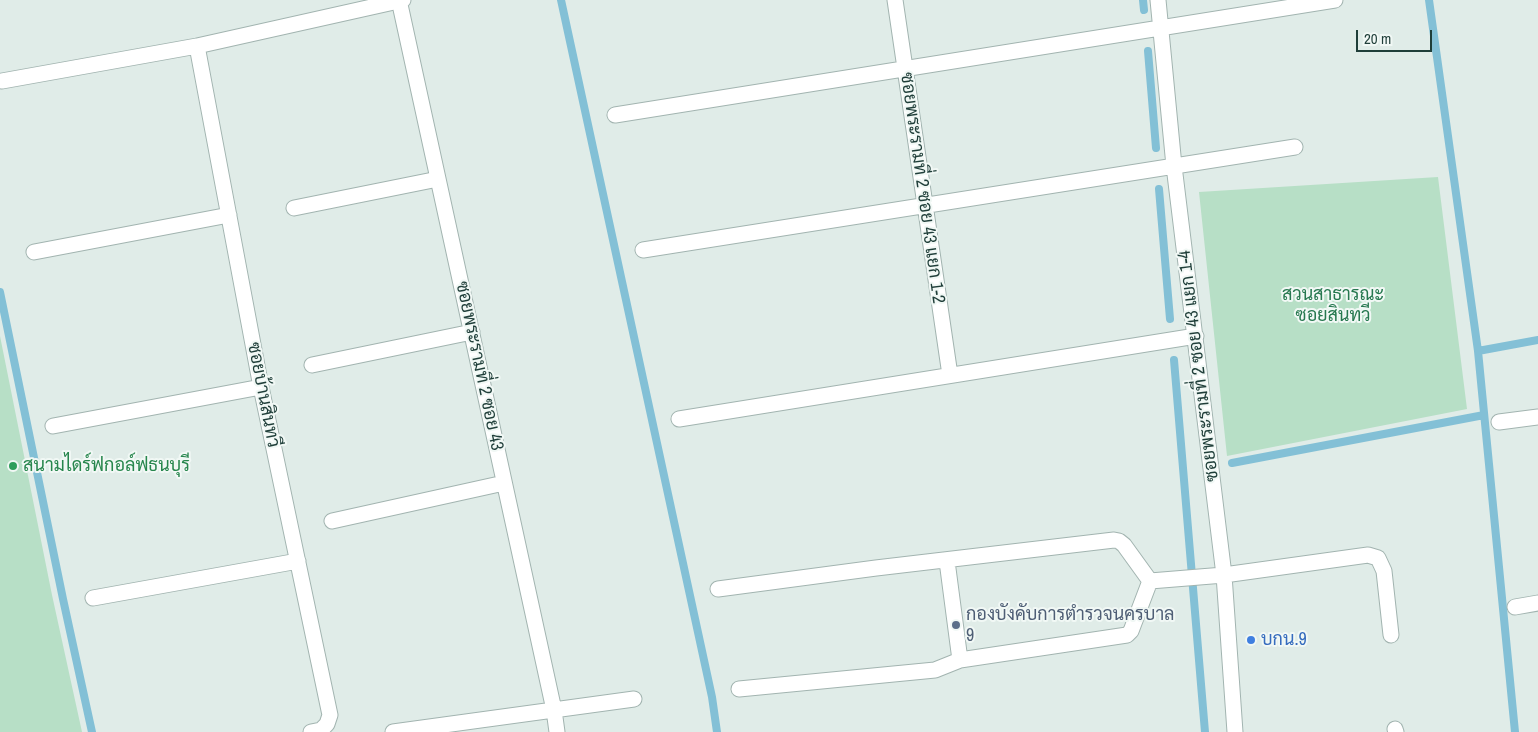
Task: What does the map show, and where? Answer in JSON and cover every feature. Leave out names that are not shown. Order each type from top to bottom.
[{"type":"street","points":[[2,81],[197,46],[401,0]]},
{"type":"street","name":"ซอยพระรามที่ 2 ซอย 43","points":[[401,0],[438,179],[554,710],[557,732]]},
{"type":"street","name":"ซอยพระรามที่ 2 ซอย 43 แยก 1-2","points":[[895,0],[950,376]]},
{"type":"street","name":"ซอยพระรามที่ 2 ซอย 43 แยก 1-4","points":[[1158,0],[1174,166],[1224,575],[1235,732]]},
{"type":"street","points":[[615,115],[1336,0]]},
{"type":"street","name":"ซอยบ้านสินทวี","points":[[197,46],[261,387],[330,715],[328,724],[321,730],[311,732]]},
{"type":"street","points":[[643,250],[1295,147]]},
{"type":"street","points":[[294,208],[438,179]]},
{"type":"street","points":[[34,252],[229,215]]},
{"type":"street","points":[[312,365],[472,332]]},
{"type":"street","points":[[679,419],[1196,336]]},
{"type":"street","points":[[53,426],[261,387]]},
{"type":"street","points":[[1499,422],[1538,417]]},
{"type":"street","points":[[332,521],[504,483]]},
{"type":"street","points":[[718,588],[1114,540],[1124,545],[1150,581]]},
{"type":"street","points":[[1150,581],[1224,575],[1368,556],[1378,558],[1384,571],[1390,635]]},
{"type":"street","points":[[93,598],[298,560]]},
{"type":"street","points":[[947,561],[960,660]]},
{"type":"street","points":[[739,690],[934,670],[960,660],[1127,635],[1132,631],[1150,581]]},
{"type":"street","points":[[1515,607],[1538,603]]},
{"type":"street","points":[[394,732],[634,699]]},
{"type":"green space","name":"สวนสาธารณะ ซอยสินทวี","points":[[1438,177],[1467,409],[1227,456],[1199,192]]},
{"type":"green space","name":"สนามไดร์ฟกอล์ฟธนบุรี","points":[[0,336],[52,595],[82,732],[0,732]]},
{"type":"waterway","points":[[561,0],[712,697],[717,732]]},
{"type":"waterway","points":[[1143,0],[1144,10]]},
{"type":"waterway","points":[[1429,0],[1478,351],[1515,732]]},
{"type":"waterway","points":[[1148,51],[1156,148]]},
{"type":"waterway","points":[[1159,189],[1170,319]]},
{"type":"waterway","points":[[0,292],[92,732]]},
{"type":"waterway","points":[[1478,351],[1538,340]]},
{"type":"waterway","points":[[1174,360],[1205,732]]},
{"type":"waterway","points":[[1232,463],[1484,415]]},
{"type":"place","name":"สนามไดร์ฟกอล์ฟธนบุรี","points":[[13,466]]},
{"type":"place","name":"กองบังคับการตำรวจนครบาล 9","points":[[956,625]]},
{"type":"place","name":"บกน.9","points":[[1251,640]]}]
